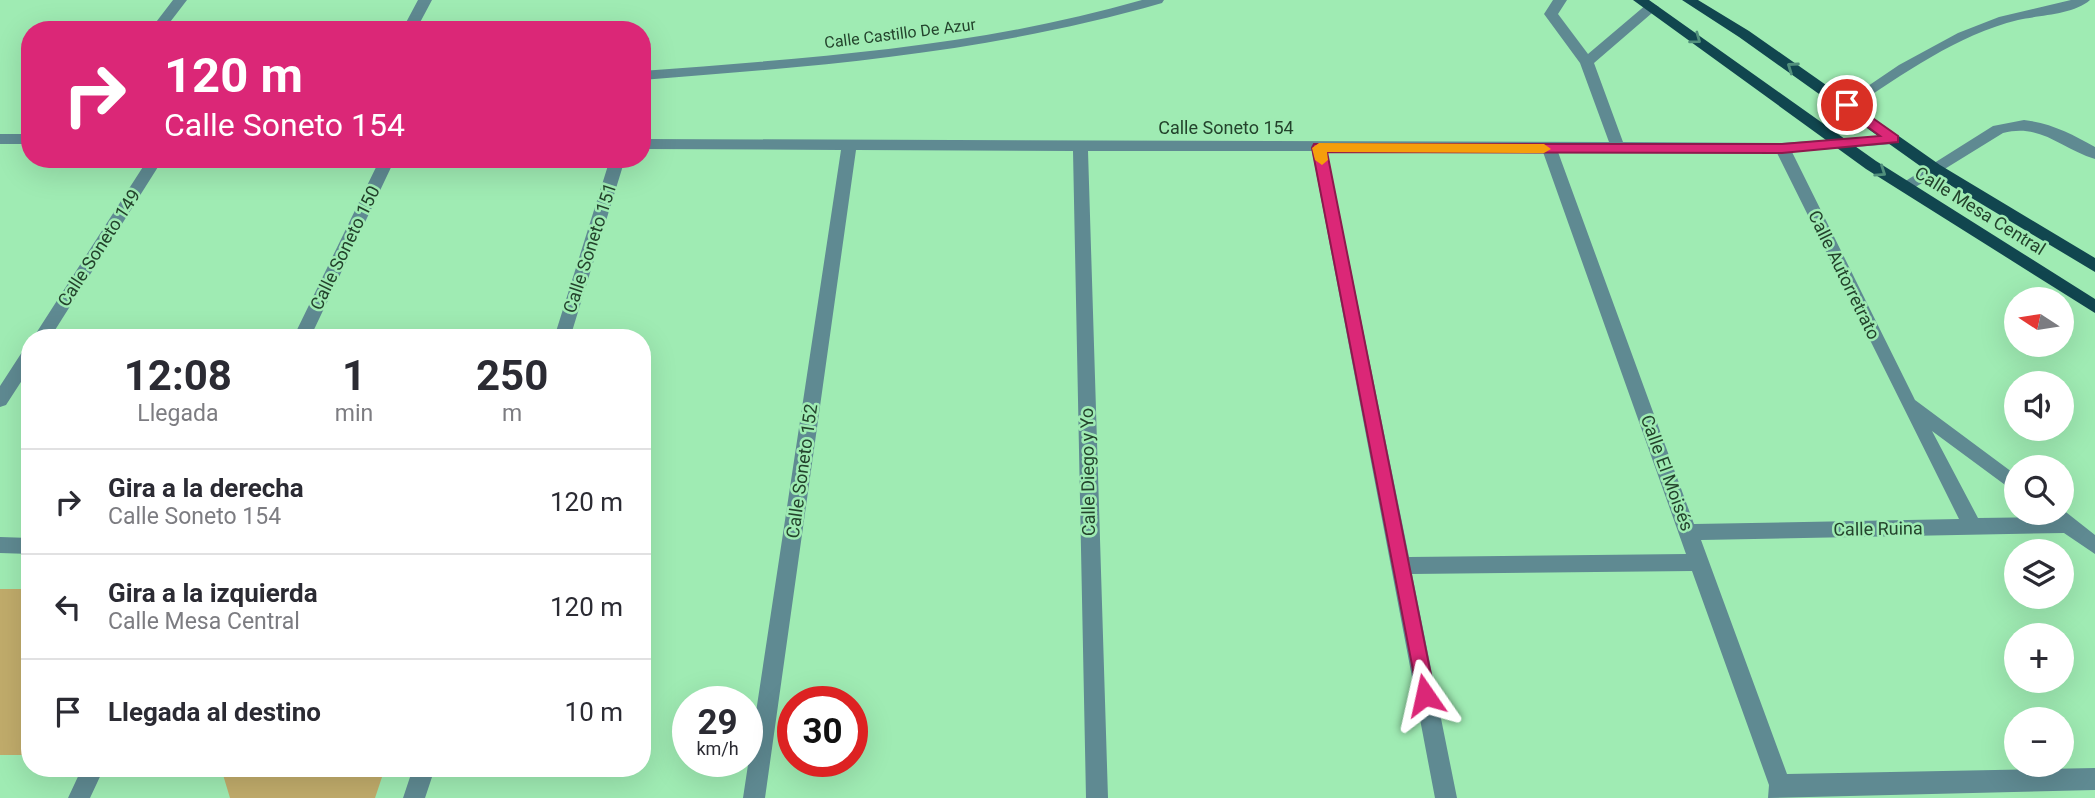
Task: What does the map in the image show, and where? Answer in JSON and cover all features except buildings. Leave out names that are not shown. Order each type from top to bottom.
[{"type":"main road","name":"Calle Mesa Central","points":[[1689,0],[1744,34],[1935,169],[2095,266]]},
{"type":"main road","name":"Calle Mesa Central","points":[[1646,4],[1904,187],[2095,307]]},
{"type":"street","points":[[164,21],[180,0]]},
{"type":"street","points":[[414,21],[425,0]]},
{"type":"street","name":"Calle Castillo De Azur","points":[[651,75],[916,50],[1042,31],[1157,0]]},
{"type":"street","points":[[1560,0],[1551,14],[1587,62],[1618,148]]},
{"type":"street","points":[[1847,105],[1924,55],[2004,20],[2080,1],[2095,11]]},
{"type":"street","points":[[1587,62],[1646,4]]},
{"type":"street","points":[[1904,187],[1998,129],[2013,123],[2052,130],[2095,154]]},
{"type":"street","points":[[0,139],[21,139]]},
{"type":"street","name":"Calle Soneto 154","points":[[651,144],[1549,149],[1782,148],[1893,139]]},
{"type":"street","name":"Calle Soneto 152","points":[[754,798],[849,145]]},
{"type":"street","name":"Calle Diego y Yo","points":[[1080,146],[1097,798]]},
{"type":"street","points":[[1319,148],[1446,798]]},
{"type":"street","name":"Calle Autorretrato","points":[[1782,148],[1907,401],[1973,527]]},
{"type":"street","name":"Calle El Moisés","points":[[1549,149],[1689,532],[1779,791]]},
{"type":"street","name":"Calle Soneto 149","points":[[47,329],[150,168]]},
{"type":"street","name":"Calle Soneto 150","points":[[305,329],[384,168]]},
{"type":"street","name":"Calle Soneto 151","points":[[565,329],[615,168]]},
{"type":"street","points":[[0,400],[21,368]]},
{"type":"street","name":"Calle Autorretrato","points":[[1907,401],[2004,476]]},
{"type":"street","points":[[2068,525],[2095,546]]},
{"type":"street","name":"Calle Ruina","points":[[1689,532],[2068,525]]},
{"type":"street","points":[[0,545],[21,546]]},
{"type":"street","points":[[1399,566],[1699,562]]},
{"type":"street","points":[[79,798],[89,777]]},
{"type":"street","points":[[414,798],[421,777]]},
{"type":"street","points":[[1779,791],[2095,779]]},
{"type":"shaded area","points":[[0,589],[21,589],[21,755],[0,755]]},
{"type":"shaded area","points":[[224,777],[382,777],[375,798],[230,798]]},
{"type":"slow traffic","points":[[1322,160],[1319,148],[1544,149]]},
{"type":"route","points":[[1425,695],[1319,148],[1782,148],[1893,139],[1847,105]]}]
